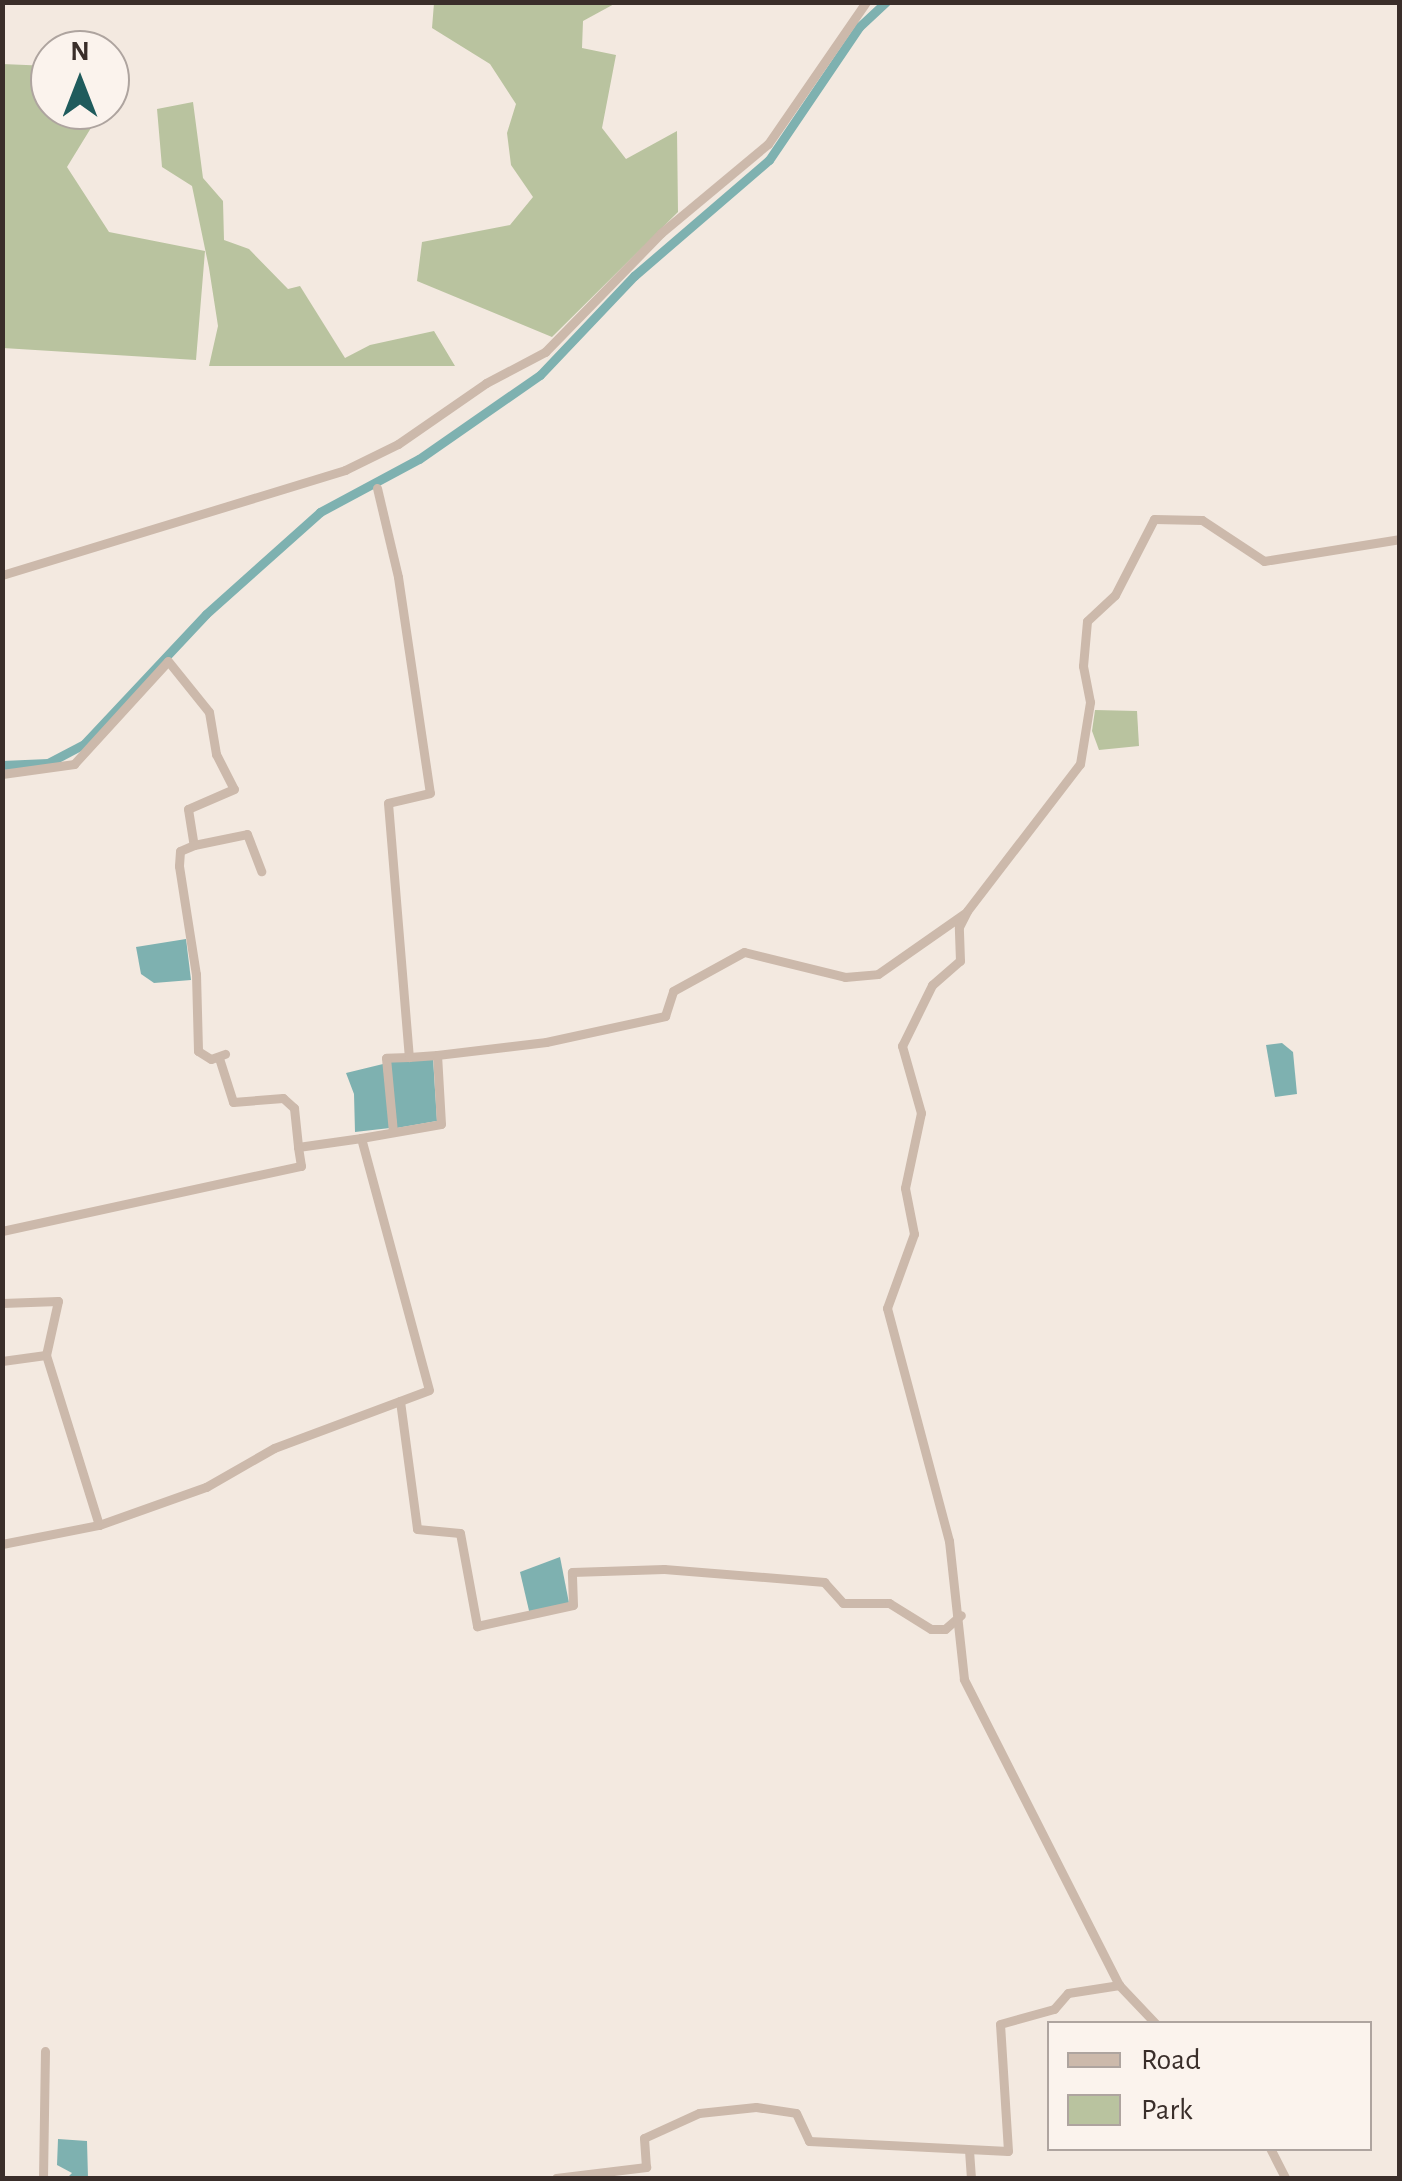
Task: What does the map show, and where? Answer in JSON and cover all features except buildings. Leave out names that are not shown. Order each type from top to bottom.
[{"type":"street","points":[[2,575],[345,470],[398,444],[486,382],[545,352],[661,234],[768,144],[866,2]]},
{"type":"street","points":[[377,488],[398,577],[430,792],[388,803],[409,1057]]},
{"type":"street","points":[[1153,2021],[1119,1985],[964,1679],[961,1615],[949,1541],[887,1308],[914,1234],[905,1188],[922,1113],[902,1046],[932,986],[960,962],[960,927],[968,912],[1080,764],[1090,702],[1083,666],[1087,622],[1115,596],[1154,518],[1202,520],[1264,560],[1400,539]]},
{"type":"street","points":[[2,774],[74,764],[168,661],[209,712],[216,754],[234,789],[188,809],[194,845]]},
{"type":"street","points":[[2,1231],[301,1166],[294,1108],[284,1098],[232,1102],[222,1056],[198,1052],[196,974],[180,851],[247,834],[262,871]]},
{"type":"street","points":[[393,1132],[386,1058],[546,1042],[665,1016],[673,991],[744,952],[845,977],[878,974],[968,912]]},
{"type":"street","points":[[298,1148],[441,1124],[437,1055]]},
{"type":"street","points":[[2,1544],[99,1525],[206,1486],[274,1448],[429,1390],[361,1138]]},
{"type":"street","points":[[2,1303],[58,1300],[46,1356],[99,1525]]},
{"type":"street","points":[[2,1360],[46,1356]]},
{"type":"street","points":[[400,1401],[417,1529],[460,1534],[477,1626],[560,1613],[573,1605],[572,1572],[664,1569],[824,1582],[843,1603],[889,1603],[931,1629],[944,1629],[961,1615]]},
{"type":"street","points":[[647,2178],[644,2138],[699,2113],[756,2107],[796,2113],[809,2141],[1008,2151],[1011,2141],[1000,2024],[1007,2017],[1054,2009],[1068,1993],[1119,1985]]},
{"type":"street","points":[[42,2178],[45,2051]]},
{"type":"street","points":[[969,2150],[971,2178]]},
{"type":"street","points":[[1272,2151],[1285,2178]]},
{"type":"street","points":[[556,2178],[646,2166]]},
{"type":"green space","points":[[434,3],[616,3],[583,21],[582,48],[616,55],[602,128],[626,159],[677,131],[678,212],[552,337],[417,281],[422,242],[510,225],[533,197],[511,165],[507,133],[516,104],[490,64],[432,28]]},
{"type":"green space","points":[[2,64],[30,65],[30,130],[90,130],[67,167],[109,232],[205,251],[196,360],[3,348]]},
{"type":"green space","points":[[193,102],[203,178],[223,201],[224,240],[249,249],[288,289],[300,286],[345,358],[370,345],[434,331],[455,366],[209,366],[218,326],[209,268],[192,186],[162,167],[157,109]]},
{"type":"green space","points":[[1095,710],[1137,711],[1139,746],[1099,750],[1092,731]]},
{"type":"water","points":[[186,939],[191,980],[154,983],[141,974],[136,947]]},
{"type":"water","points":[[1282,1043],[1293,1052],[1297,1094],[1275,1097],[1266,1045]]},
{"type":"water","points":[[433,1058],[437,1121],[397,1128],[390,1060]]},
{"type":"water","points":[[383,1064],[390,1128],[355,1132],[354,1094],[346,1073]]},
{"type":"water","points":[[560,1557],[569,1603],[530,1615],[520,1572]]},
{"type":"water","points":[[58,2139],[87,2141],[88,2178],[67,2178],[72,2173],[57,2165]]},
{"type":"waterway","points":[[2,765],[48,763],[84,744],[206,614],[320,512],[419,459],[540,375],[634,276],[769,160],[859,27],[886,2]]}]
